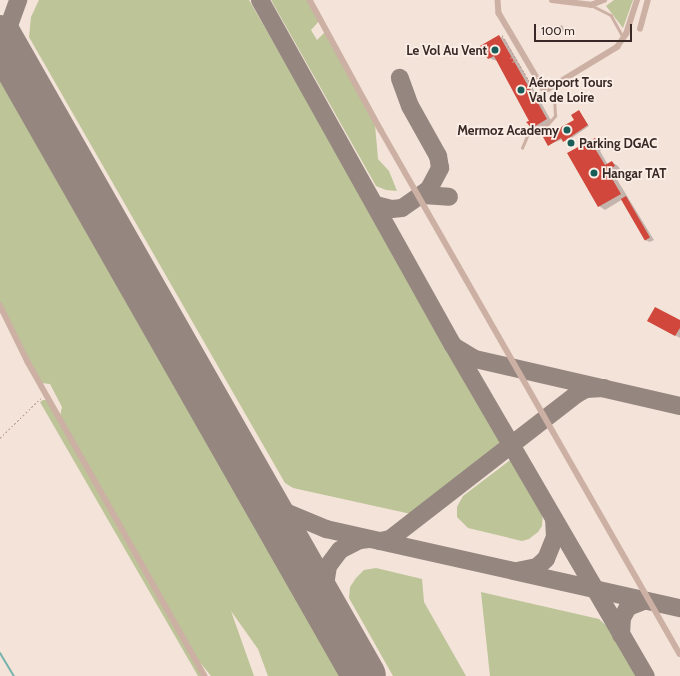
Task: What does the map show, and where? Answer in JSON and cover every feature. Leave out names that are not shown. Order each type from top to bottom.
[{"type":"street","points":[[310,0],[381,130],[680,654]]},
{"type":"street","points":[[498,0],[499,13],[543,88],[548,89],[613,51],[624,39],[637,0]]},
{"type":"street","points":[[552,0],[591,5],[604,0]]},
{"type":"street","points":[[640,29],[648,0]]},
{"type":"street","points":[[0,306],[48,396],[206,676]]},
{"type":"lane","points":[[591,5],[604,9],[611,15],[624,39]]},
{"type":"lane","points":[[522,148],[527,136],[548,124],[556,116],[554,95],[559,83]]},
{"type":"path","points":[[502,35],[532,86]]},
{"type":"path","points":[[510,58],[514,56]]},
{"type":"path","points":[[512,62],[516,60]]},
{"type":"path","points":[[0,438],[38,399],[48,396]]},
{"type":"green space","points":[[39,0],[249,0],[505,443],[503,447],[411,514],[293,488],[285,483],[29,37],[31,17]]},
{"type":"green space","points":[[271,0],[309,0],[320,20],[311,30],[317,40],[326,31],[374,113],[378,159],[389,171],[397,191],[386,190],[376,186]]},
{"type":"green space","points":[[614,0],[633,0],[623,28],[606,6]]},
{"type":"green space","points":[[0,77],[342,676],[268,676],[258,649],[231,611],[254,676],[211,676],[199,661],[60,416],[62,407],[50,384],[41,383],[0,302]]},
{"type":"green space","points":[[47,400],[204,676],[198,676],[40,402]]},
{"type":"green space","points":[[513,458],[543,510],[542,526],[538,532],[529,539],[522,541],[468,528],[457,517],[457,507],[463,496]]},
{"type":"green space","points":[[376,568],[422,579],[424,602],[466,676],[393,676],[349,598],[350,587],[356,578],[364,570]]},
{"type":"green space","points":[[481,592],[599,619],[611,630],[637,676],[490,676]]},
{"type":"building","name":"Aéroport Tours Val de Loire","points":[[499,35],[547,119],[532,128],[526,122],[529,121],[494,56],[488,59],[480,46]]},
{"type":"building","points":[[579,110],[588,125],[563,142],[561,138],[548,146],[543,137],[574,120],[571,115]]},
{"type":"building","name":"Hangar TAT","points":[[595,138],[599,144],[594,147],[605,165],[612,161],[615,166],[607,170],[621,194],[598,207],[567,153]]},
{"type":"building","points":[[626,196],[650,238],[645,241],[621,199]]},
{"type":"building","points":[[655,307],[680,320],[680,328],[675,336],[647,321]]},
{"type":"waterway","points":[[0,653],[14,676]]},
{"type":"taxiway","points":[[9,53],[7,31],[18,0]]},
{"type":"taxiway","points":[[260,0],[453,345],[646,676]]},
{"type":"taxiway","points":[[376,205],[392,209],[402,208],[429,189],[440,168],[438,156],[410,106],[400,78]]},
{"type":"taxiway","points":[[423,195],[449,197]]},
{"type":"taxiway","points":[[455,347],[475,359],[680,406]]},
{"type":"taxiway","points":[[380,541],[390,539],[577,394],[586,389],[604,388]]},
{"type":"taxiway","points":[[262,497],[283,511],[326,529],[680,608]]},
{"type":"taxiway","points":[[517,571],[537,567],[546,559],[555,537],[554,520]]},
{"type":"taxiway","points":[[331,619],[325,585],[328,566],[340,550],[360,540],[369,539]]},
{"type":"taxiway","points":[[621,635],[622,618],[628,607],[644,601]]},
{"type":"runway","points":[[0,37],[364,676]]},
{"type":"place","name":"Le Vol Au Vent","points":[[495,50]]},
{"type":"place","name":"Aéroport Tours Val de Loire","points":[[521,90]]},
{"type":"place","name":"Mermoz Academy","points":[[567,130]]},
{"type":"place","name":"Parking DGAC","points":[[571,143]]},
{"type":"place","name":"Hangar TAT","points":[[594,173]]}]
